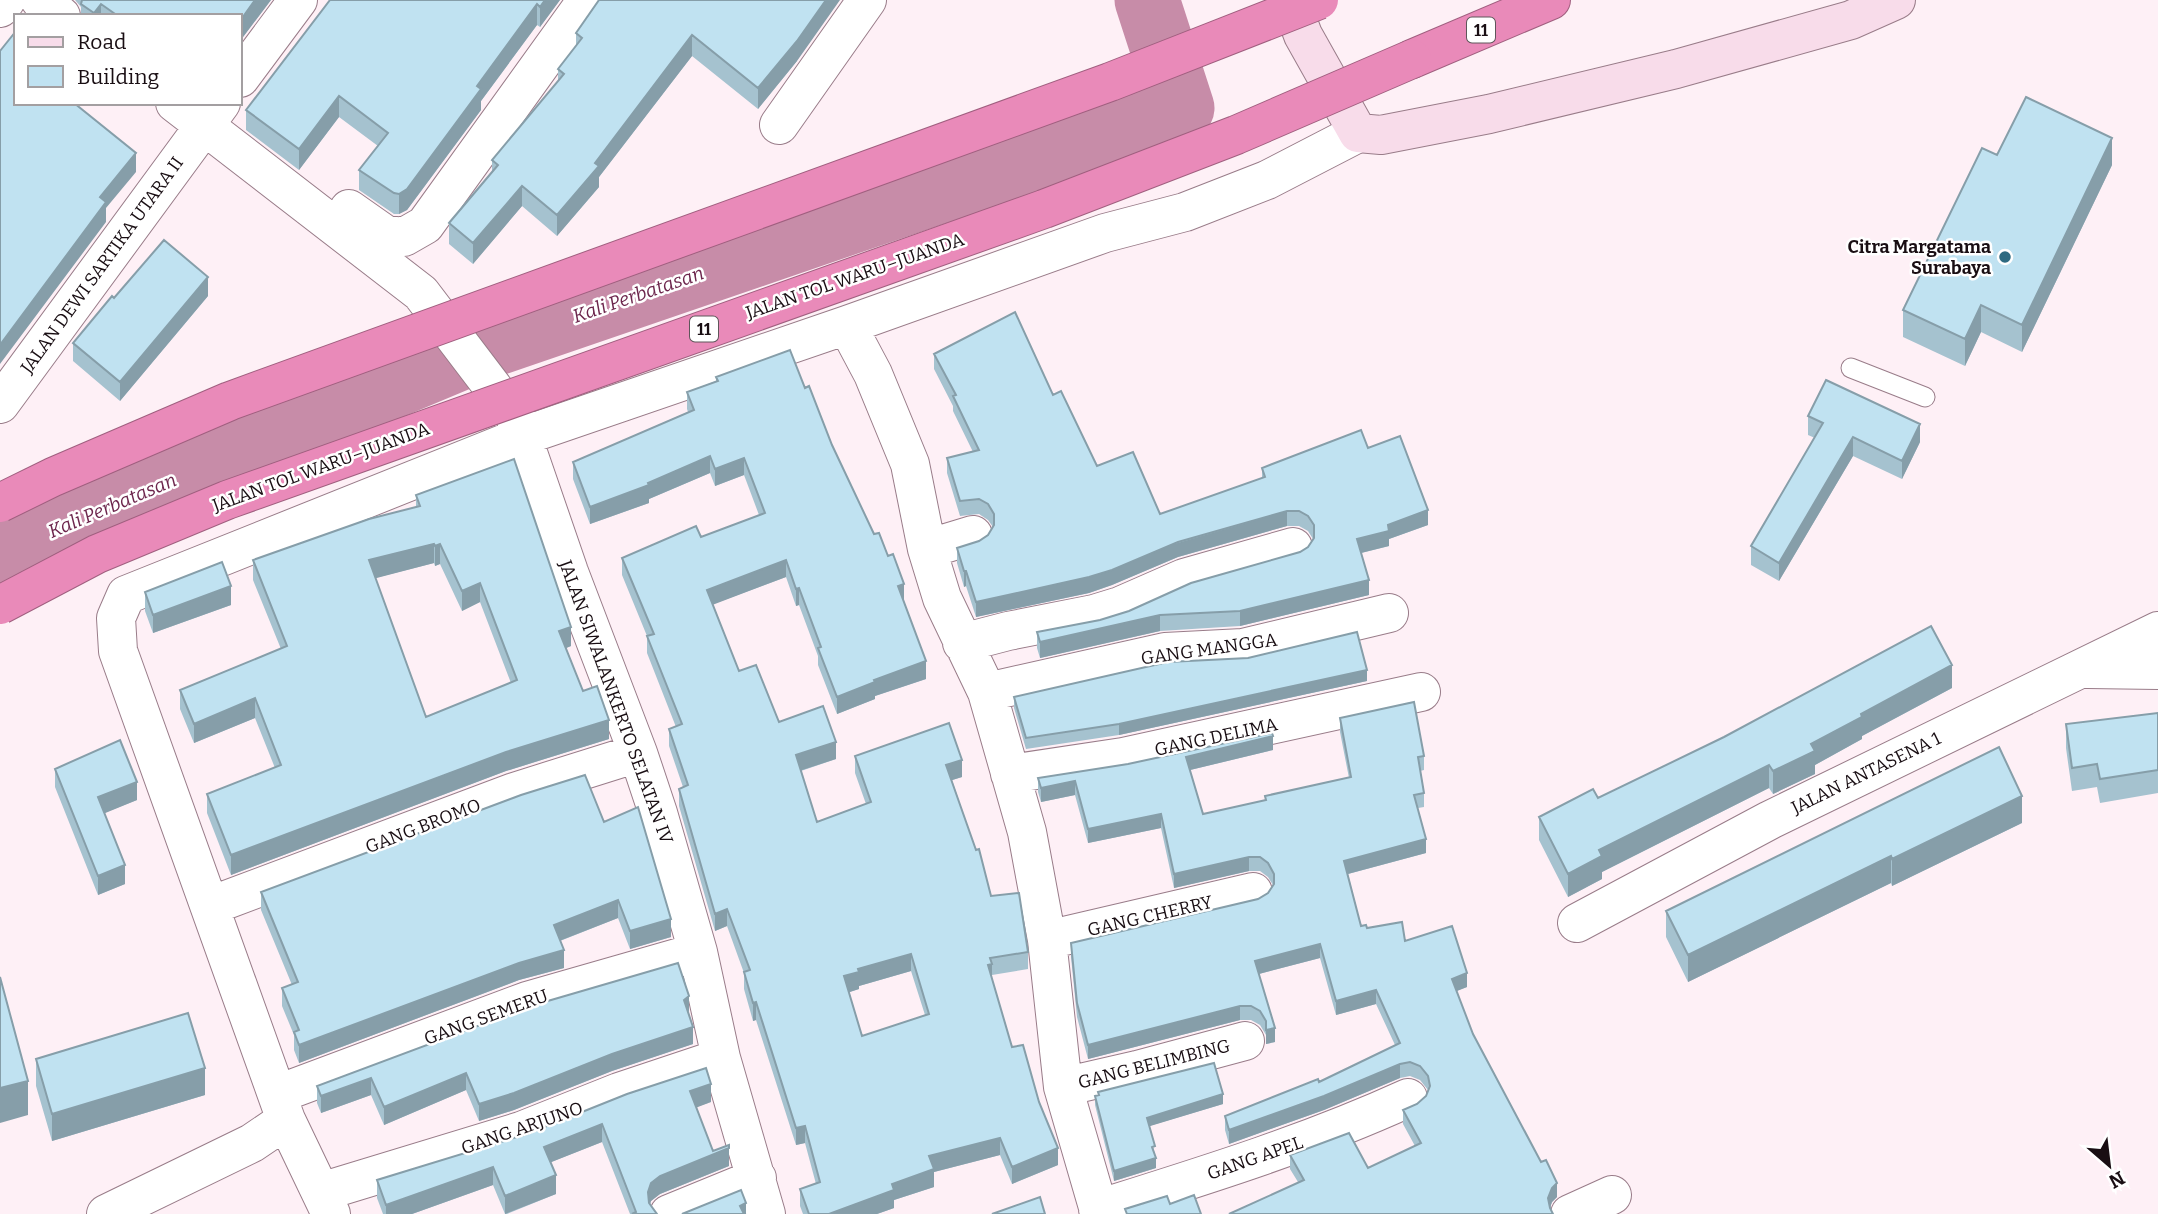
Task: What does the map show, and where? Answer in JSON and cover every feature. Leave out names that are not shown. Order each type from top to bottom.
[{"type":"highway","points":[[0,503],[53,477],[230,401],[1098,87],[1319,0]]},
{"type":"highway","name":"JALAN TOL WARU–JUANDA","points":[[0,605],[97,554],[227,500],[1044,209],[1236,135],[1551,0]]},
{"type":"main road","points":[[1290,0],[1303,35],[1358,133],[1381,135],[1489,114],[1649,75],[1852,20],[1896,0]]},
{"type":"street","points":[[0,8],[6,0]]},
{"type":"street","points":[[40,0],[58,14]]},
{"type":"street","points":[[242,75],[298,0]]},
{"type":"street","points":[[308,206],[328,204],[346,207],[386,235],[404,237],[425,225],[587,0]]},
{"type":"street","points":[[779,125],[867,0]]},
{"type":"street","name":"JALAN SIWALANKERTO SELATAN IV","points":[[200,111],[308,206],[421,293],[519,427],[658,813],[698,952],[721,1058],[762,1196]]},
{"type":"street","name":"JALAN DEWI SARTIKA UTARA II","points":[[0,404],[200,111]]},
{"type":"street","points":[[326,1203],[282,1107],[118,651],[116,618],[126,594],[519,427],[848,325],[1105,233],[1185,212],[1267,180],[1358,133]]},
{"type":"street","points":[[848,325],[873,374],[910,464],[928,549],[942,598],[987,692],[1027,832],[1047,940],[1063,1087],[1099,1212]]},
{"type":"street","points":[[928,549],[973,535]]},
{"type":"street","points":[[962,643],[1120,607],[1184,578],[1293,547]]},
{"type":"street","name":"GANG MANGGA","points":[[987,692],[1165,652],[1243,648],[1389,613]]},
{"type":"street","name":"JALAN ANTASENA 1","points":[[1577,923],[1770,820],[2158,631]]},
{"type":"street","points":[[2078,669],[2158,670]]},
{"type":"street","name":"GANG DELIMA","points":[[1010,774],[1123,757],[1421,692]]},
{"type":"street","name":"GANG BROMO","points":[[210,906],[514,792],[638,753]]},
{"type":"street","name":"GANG CHERRY","points":[[1047,940],[1253,892]]},
{"type":"street","name":"GANG SEMERU","points":[[106,1214],[252,1143],[282,1107],[527,1002],[698,952]]},
{"type":"street","name":"GANG BELIMBING","points":[[1063,1087],[1245,1041]]},
{"type":"street","name":"GANG ARJUNO","points":[[326,1203],[618,1092],[721,1058]]},
{"type":"street","name":"GANG APEL","points":[[1099,1212],[1353,1124],[1408,1098]]},
{"type":"street","points":[[1570,1214],[1612,1195]]},
{"type":"street","points":[[669,1214],[762,1196]]},
{"type":"lane","points":[[1851,368],[1925,397]]},
{"type":"building","points":[[82,0],[255,0],[242,18],[242,14],[115,14],[101,4],[94,13],[81,4]]},
{"type":"building","points":[[330,0],[545,0],[540,7],[537,4],[477,86],[481,89],[407,189],[399,194],[359,170],[388,133],[339,96],[299,149],[246,110]]},
{"type":"building","points":[[599,0],[826,0],[797,41],[758,88],[692,35],[595,163],[599,166],[557,215],[522,186],[473,243],[449,223],[498,165],[492,160],[564,74],[558,69],[582,38],[576,33]]},
{"type":"building","points":[[14,34],[14,105],[76,105],[136,153],[100,197],[106,202],[0,345],[0,51]]},
{"type":"building","name":"Citra Margatama Surabaya","points":[[2026,97],[2112,138],[2022,325],[1981,305],[1965,339],[1903,310],[1982,148],[1997,155]]},
{"type":"building","points":[[164,240],[208,277],[120,382],[73,343]]},
{"type":"building","points":[[1015,312],[1053,395],[1061,391],[1097,466],[1133,452],[1160,514],[1265,477],[1262,468],[1361,430],[1368,448],[1400,436],[1428,510],[1388,525],[1389,531],[1357,539],[1369,580],[1240,611],[1160,615],[1040,642],[1037,632],[1100,620],[1129,611],[1191,583],[1300,552],[1308,547],[1314,538],[1314,525],[1308,516],[1299,511],[1287,511],[1178,542],[1089,577],[976,602],[957,548],[988,535],[994,525],[994,514],[988,504],[979,499],[960,501],[947,458],[979,450],[953,396],[956,395],[934,354]]},
{"type":"building","points":[[790,350],[805,388],[809,386],[832,445],[874,534],[879,533],[888,556],[893,554],[904,584],[898,586],[926,661],[837,697],[818,648],[821,647],[786,560],[707,590],[739,671],[756,665],[779,722],[823,706],[836,742],[796,755],[817,822],[871,802],[855,756],[949,723],[962,760],[946,765],[976,850],[979,849],[991,896],[1019,893],[1028,952],[990,958],[992,964],[988,965],[1012,1047],[1023,1045],[1039,1102],[1058,1148],[1012,1167],[1000,1138],[929,1156],[934,1169],[892,1184],[894,1190],[829,1214],[809,1214],[800,1189],[820,1182],[805,1126],[796,1128],[756,1002],[753,1003],[744,972],[750,970],[727,909],[715,914],[679,789],[688,785],[669,729],[682,724],[647,636],[654,634],[622,558],[696,526],[701,537],[765,513],[744,458],[715,469],[710,456],[648,483],[649,485],[590,507],[573,462],[694,410],[687,392],[718,381],[716,377]],"holes":[[[911,954],[929,1014],[862,1036],[844,976],[859,972],[858,969]]]},
{"type":"building","points":[[1826,380],[1920,424],[1902,461],[1853,437],[1779,563],[1751,546],[1823,423],[1808,416]]},
{"type":"building","points":[[514,459],[571,627],[559,631],[583,691],[597,686],[609,720],[506,752],[231,855],[207,794],[281,765],[255,698],[194,724],[180,690],[287,646],[253,560],[369,519],[420,506],[416,495]],"holes":[[[434,544],[440,544],[462,591],[480,583],[517,680],[426,717],[369,560]]]},
{"type":"building","points":[[222,562],[231,586],[153,615],[145,592]]},
{"type":"building","points":[[1931,626],[1952,665],[1811,744],[1815,751],[1773,771],[1769,765],[1599,850],[1602,856],[1568,874],[1539,817],[1593,789],[1598,798],[1724,737]]},
{"type":"building","points":[[1357,632],[1367,670],[1119,724],[1026,738],[1014,697],[1168,662],[1248,658]]},
{"type":"building","points":[[1414,702],[1424,756],[1418,757],[1424,793],[1414,795],[1426,839],[1344,861],[1361,926],[1366,925],[1367,928],[1402,922],[1405,941],[1452,926],[1467,973],[1452,979],[1473,1034],[1541,1162],[1546,1160],[1557,1183],[1548,1198],[1553,1214],[1229,1214],[1304,1180],[1290,1155],[1349,1133],[1368,1168],[1421,1143],[1403,1110],[1417,1104],[1426,1096],[1430,1086],[1428,1076],[1420,1066],[1410,1062],[1400,1064],[1324,1096],[1229,1130],[1225,1116],[1318,1079],[1319,1082],[1400,1043],[1376,990],[1336,1001],[1320,944],[1255,961],[1275,1028],[1266,1030],[1266,1021],[1260,1011],[1251,1006],[1240,1006],[1088,1045],[1077,1003],[1071,943],[1258,899],[1268,893],[1274,884],[1274,874],[1268,863],[1260,857],[1249,857],[1174,874],[1161,814],[1088,829],[1075,781],[1041,788],[1038,778],[1128,764],[1272,733],[1273,736],[1186,757],[1203,814],[1266,800],[1265,796],[1351,777],[1340,718]]},
{"type":"building","points":[[2158,713],[2158,770],[2100,779],[2097,764],[2072,768],[2066,724]]},
{"type":"building","points":[[120,740],[137,782],[98,797],[125,865],[98,876],[55,769]]},
{"type":"building","points":[[1999,747],[2022,796],[1892,859],[1891,856],[1688,955],[1666,911]]},
{"type":"building","points":[[585,775],[604,822],[638,807],[671,919],[630,931],[618,900],[554,925],[564,950],[519,963],[299,1045],[294,1032],[299,1030],[282,988],[298,982],[261,892],[521,795]]},
{"type":"building","points":[[678,963],[689,996],[684,1000],[693,1027],[612,1054],[514,1093],[479,1104],[466,1073],[384,1107],[371,1078],[321,1096],[317,1086],[534,1005]]},
{"type":"building","points":[[0,977],[28,1081],[0,1088]]},
{"type":"building","points":[[188,1013],[205,1068],[52,1114],[36,1059]]},
{"type":"building","points":[[1214,1063],[1223,1094],[1147,1118],[1156,1158],[1114,1171],[1095,1096],[1099,1095],[1098,1092]]},
{"type":"building","points":[[706,1068],[711,1084],[690,1091],[713,1151],[729,1145],[729,1148],[660,1176],[651,1183],[649,1203],[657,1214],[632,1214],[636,1212],[602,1124],[544,1147],[556,1175],[505,1196],[493,1167],[386,1205],[377,1180],[527,1134],[627,1094]]},
{"type":"building","points":[[741,1190],[746,1203],[740,1206],[744,1214],[682,1214]]},
{"type":"building","points":[[1194,1195],[1201,1214],[1127,1214],[1125,1209],[1167,1196],[1170,1204]]},
{"type":"building","points":[[1040,1197],[1045,1214],[992,1214]]},
{"type":"waterway","name":"Kali Perbatasan","points":[[0,553],[488,346],[1182,108],[1147,0]]},
{"type":"place","name":"Citra Margatama Surabaya","points":[[2005,257]]}]
